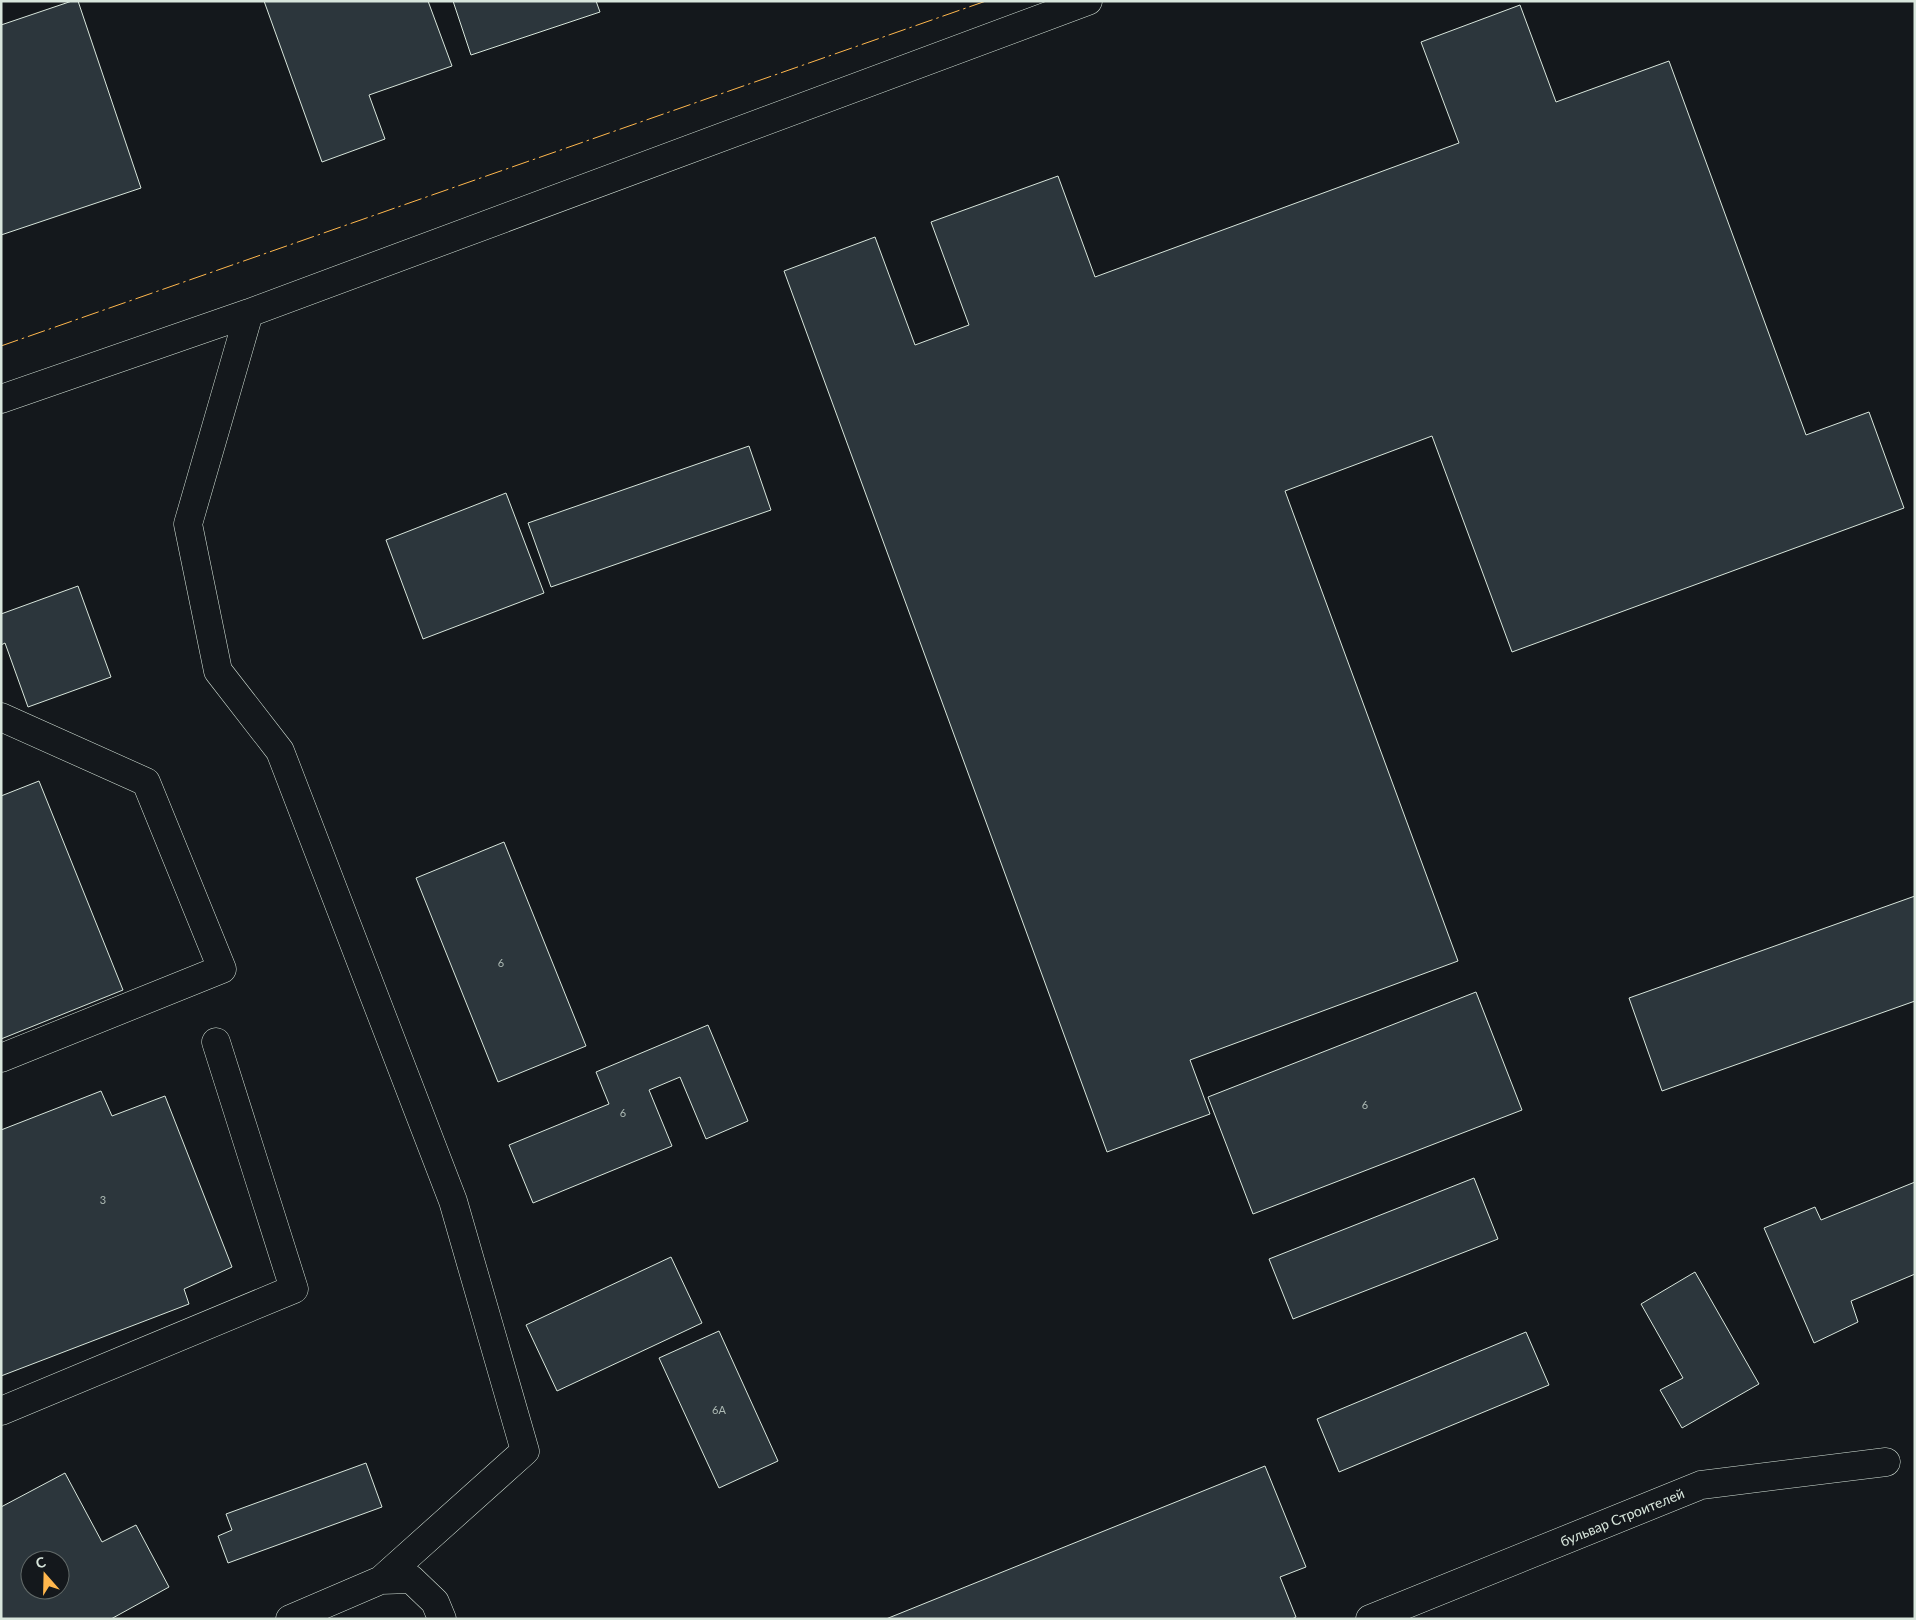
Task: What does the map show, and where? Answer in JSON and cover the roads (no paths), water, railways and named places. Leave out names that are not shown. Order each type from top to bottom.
[{"type":"street","points":[[1,399],[249,312],[1088,1]]},
{"type":"street","points":[[249,312],[188,524],[218,671],[280,751],[453,1201],[525,1451],[381,1580],[290,1619]]},
{"type":"street","points":[[1,717],[146,782],[222,969],[1,1058]]},
{"type":"street","points":[[1,1411],[294,1289],[216,1042]]},
{"type":"street","name":"бульвар Строителей","points":[[1370,1619],[1700,1486],[1886,1462]]},
{"type":"street","points":[[381,1580],[411,1579],[435,1602],[442,1619]]}]
